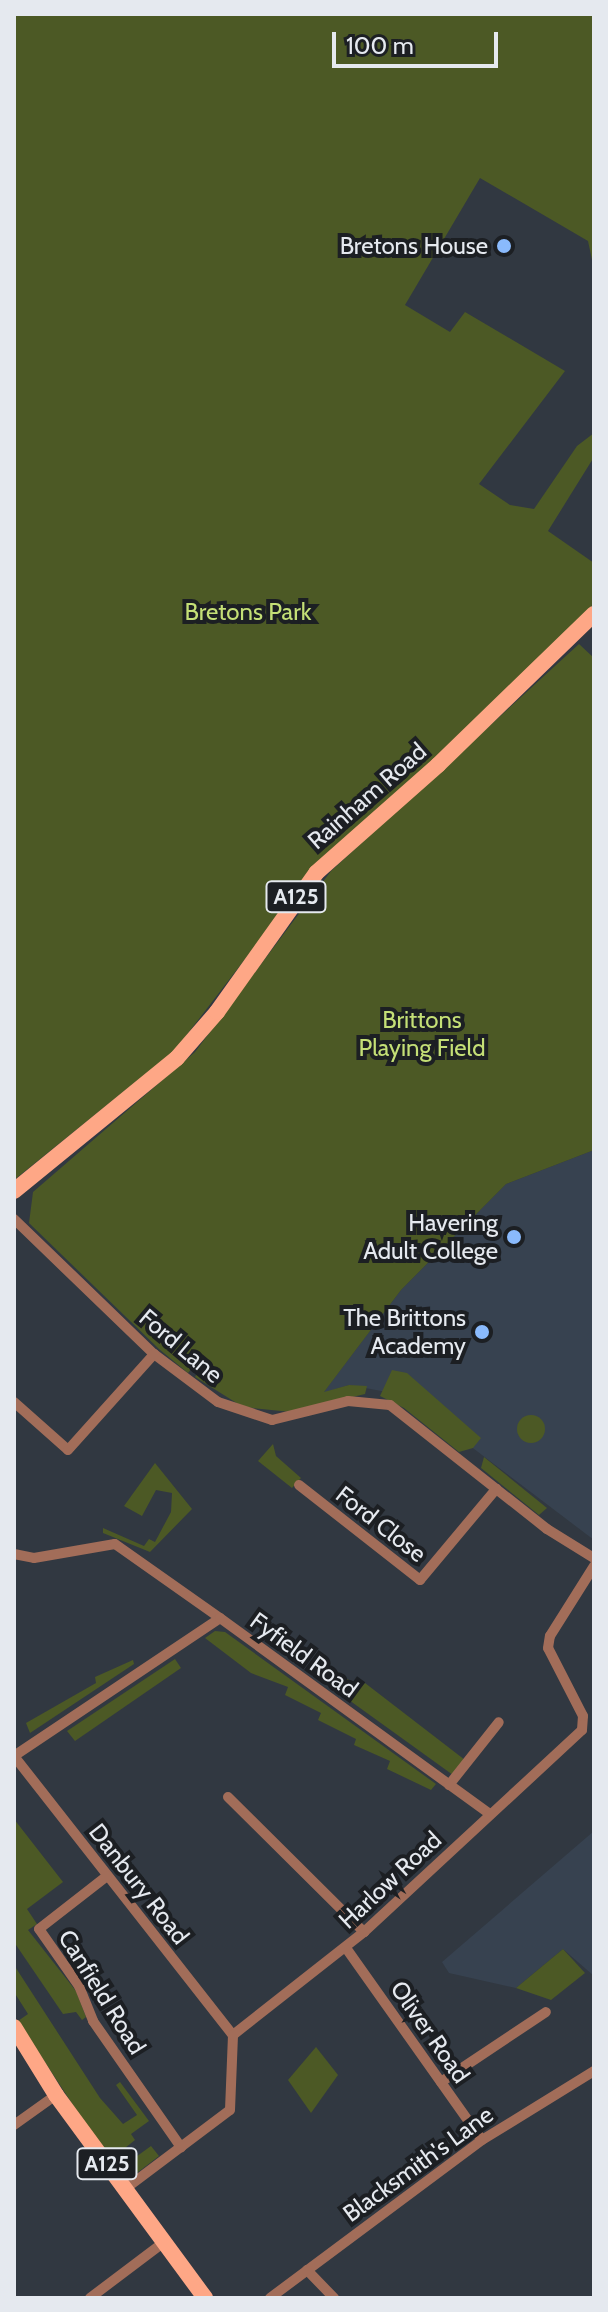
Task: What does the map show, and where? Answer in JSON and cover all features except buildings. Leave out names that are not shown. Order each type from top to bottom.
[{"type":"main road","name":"Rainham Road","points":[[14,1191],[177,1058],[217,1012],[316,873],[438,765],[594,614]]},
{"type":"main road","name":"A125","points":[[14,2027],[56,2095],[205,2298]]},
{"type":"street","name":"Ford Lane","points":[[14,1219],[154,1354],[213,1399],[248,1416],[292,1418],[364,1399],[390,1405],[496,1489],[594,1558]]},
{"type":"street","points":[[14,1402],[68,1450],[154,1354]]},
{"type":"street","name":"Ford Close","points":[[299,1485],[420,1580],[496,1489]]},
{"type":"street","points":[[14,1554],[34,1558],[115,1544],[220,1618]]},
{"type":"street","name":"Harlow Road","points":[[233,2035],[346,1948],[582,1730],[583,1716],[548,1648],[550,1636],[594,1566]]},
{"type":"street","name":"Fyfield Road","points":[[14,1756],[220,1618],[490,1814]]},
{"type":"street","points":[[449,1785],[499,1722]]},
{"type":"street","name":"Danbury Road","points":[[14,1756],[233,2035]]},
{"type":"street","points":[[228,1797],[364,1932]]},
{"type":"street","name":"Canfield Road","points":[[107,1876],[39,1929],[79,1986],[93,2021],[181,2147]]},
{"type":"street","name":"Oliver Road","points":[[346,1948],[482,2140]]},
{"type":"street","points":[[441,2082],[546,2012]]},
{"type":"street","points":[[125,2189],[230,2110],[233,2035]]},
{"type":"street","name":"Blacksmith's Lane","points":[[270,2298],[482,2140],[594,2071]]},
{"type":"street","points":[[14,2125],[56,2095]]},
{"type":"street","points":[[90,2298],[164,2242]]},
{"type":"street","points":[[307,2270],[334,2298]]},
{"type":"shaded area","name":"The Brittons Academy","points":[[594,1150],[594,1540],[403,1395],[349,1385],[323,1393],[401,1290],[506,1184]]},
{"type":"shaded area","points":[[594,1831],[594,1976],[563,1949],[516,1988],[449,1973],[442,1962]]},
{"type":"green space","name":"Bretons Park","points":[[14,14],[594,14],[594,269],[588,241],[480,178],[405,305],[450,332],[465,312],[565,371],[479,484],[510,505],[534,509],[577,446],[594,433],[594,457],[548,531],[594,563],[594,603],[576,627],[434,761],[325,855],[175,1050],[14,1180]]},
{"type":"green space","name":"Brittons Playing Field","points":[[579,644],[594,658],[594,1150],[506,1184],[401,1290],[324,1392],[349,1385],[367,1386],[365,1394],[291,1412],[243,1407],[195,1377],[198,1371],[193,1367],[188,1373],[159,1349],[29,1223],[33,1192],[195,1052],[331,871]]},
{"type":"green space","points":[[392,1370],[407,1373],[481,1438],[473,1448],[459,1452],[404,1408],[380,1396]]},
{"type":"green space","points":[[531,1415],[541,1419],[545,1429],[541,1439],[531,1443],[521,1439],[517,1429],[521,1419]]},
{"type":"green space","points":[[273,1444],[276,1456],[301,1478],[292,1488],[258,1461]]},
{"type":"green space","points":[[484,1457],[547,1508],[539,1515],[513,1494],[481,1468]]},
{"type":"green space","points":[[155,1463],[192,1509],[150,1552],[103,1533],[103,1528],[144,1546],[149,1539],[155,1542],[171,1512],[172,1493],[156,1490],[142,1516],[124,1506]]},
{"type":"green space","points":[[215,1631],[225,1632],[436,1784],[431,1790],[387,1769],[390,1761],[354,1745],[356,1739],[318,1720],[321,1713],[285,1695],[288,1687],[251,1673],[205,1638]]},
{"type":"green space","points":[[175,1659],[181,1668],[75,1741],[67,1731]]},
{"type":"green space","points":[[133,1660],[134,1664],[30,1733],[26,1723],[96,1683],[95,1677]]},
{"type":"green space","points":[[326,1664],[360,1688],[365,1683],[465,1760],[453,1775],[317,1677]]},
{"type":"green space","points":[[14,1819],[63,1882],[27,1909],[37,1924],[28,1930],[76,1991],[86,2017],[82,2020],[76,2012],[63,2014],[14,1942]]},
{"type":"green space","points":[[563,1949],[585,1973],[551,2000],[516,1988]]},
{"type":"green space","points":[[14,1965],[100,2098],[123,2124],[137,2115],[116,2085],[120,2082],[149,2121],[131,2134],[135,2140],[125,2148],[133,2159],[151,2146],[159,2156],[133,2176],[124,2175],[96,2140],[18,2021],[28,2014],[14,1992]]},
{"type":"green space","points":[[316,2047],[338,2075],[311,2113],[288,2080]]},
{"type":"place","name":"Bretons House","points":[[504,246]]},
{"type":"place","name":"Havering Adult College","points":[[514,1237]]},
{"type":"place","name":"The Brittons Academy","points":[[482,1332]]}]
